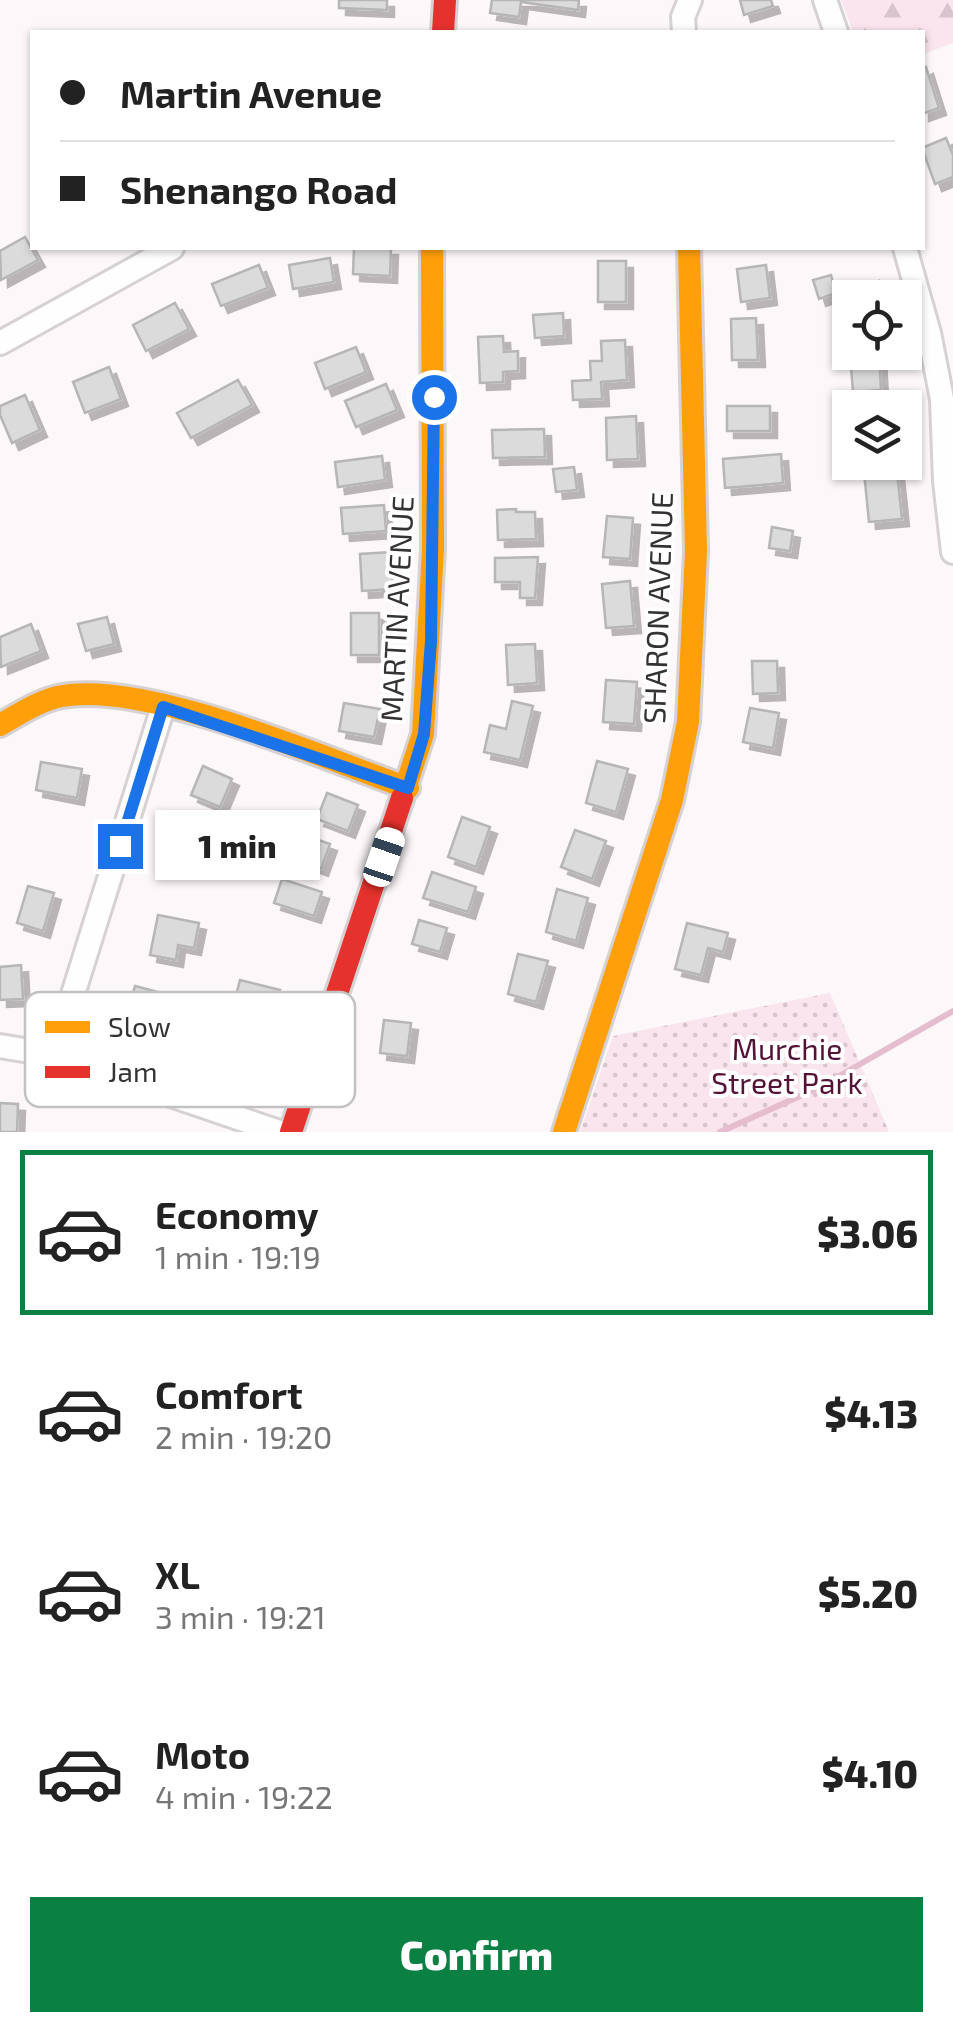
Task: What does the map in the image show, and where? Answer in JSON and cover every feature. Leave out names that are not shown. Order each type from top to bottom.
[{"type":"street","points":[[443,30],[445,0]]},
{"type":"street","points":[[684,30],[683,16],[690,0]]},
{"type":"street","points":[[825,0],[835,30]]},
{"type":"street","points":[[0,343],[168,250]]},
{"type":"street","name":"MARTIN AVENUE","points":[[339,992],[424,734],[434,549],[432,250]]},
{"type":"street","name":"SHARON AVENUE","points":[[564,1132],[672,800],[688,722],[696,552],[688,250]]},
{"type":"street","points":[[906,250],[929,333],[942,400],[953,552]]},
{"type":"street","points":[[0,725],[30,708],[66,695],[120,698],[163,707],[408,788]]},
{"type":"street","points":[[74,992],[163,707]]},
{"type":"street","points":[[0,1046],[25,1050]]},
{"type":"street","points":[[206,1107],[279,1132]]},
{"type":"street","name":"MARTIN AVENUE","points":[[291,1132],[300,1107]]},
{"type":"green space","points":[[841,0],[953,0],[953,43],[925,53],[925,30],[852,30]]},
{"type":"green space","name":"Murchie Street Park","points":[[830,993],[889,1132],[580,1132],[613,1036]]},
{"type":"building","points":[[339,0],[387,0],[387,10],[339,8]]},
{"type":"building","points":[[492,0],[579,0],[578,10],[521,2],[519,17],[490,13]]},
{"type":"building","points":[[740,0],[771,0],[773,6],[744,15]]},
{"type":"building","points":[[925,68],[939,108],[925,113]]},
{"type":"building","points":[[946,138],[953,155],[953,177],[935,184],[925,147]]},
{"type":"building","points":[[25,237],[38,260],[1,280],[0,251]]},
{"type":"building","points":[[354,250],[391,250],[390,276],[353,274]]},
{"type":"building","points":[[330,258],[334,282],[293,289],[289,265]]},
{"type":"building","points":[[598,261],[626,261],[626,302],[598,302]]},
{"type":"building","points":[[259,265],[268,288],[221,306],[212,284]]},
{"type":"building","points":[[766,265],[770,298],[741,302],[737,269]]},
{"type":"building","points":[[831,275],[832,294],[819,299],[813,280]]},
{"type":"building","points":[[175,303],[189,329],[146,351],[133,325]]},
{"type":"building","points":[[563,313],[564,336],[535,338],[533,315]]},
{"type":"building","points":[[756,318],[758,360],[732,360],[731,319]]},
{"type":"building","points":[[503,336],[504,352],[518,351],[518,371],[503,372],[503,382],[480,383],[478,337]]},
{"type":"building","points":[[625,340],[627,380],[601,382],[602,399],[573,400],[572,381],[591,380],[590,361],[602,361],[601,341]]},
{"type":"building","points":[[356,347],[366,372],[325,389],[315,363]]},
{"type":"building","points":[[109,367],[121,399],[85,413],[73,382]]},
{"type":"building","points":[[851,370],[880,370],[881,390],[853,390]]},
{"type":"building","points":[[238,380],[252,405],[191,438],[177,413]]},
{"type":"building","points":[[386,384],[397,410],[356,427],[345,401]]},
{"type":"building","points":[[25,395],[40,430],[12,443],[0,406]]},
{"type":"building","points":[[727,406],[770,406],[770,431],[727,431]]},
{"type":"building","points":[[636,416],[638,459],[607,460],[606,418]]},
{"type":"building","points":[[544,429],[545,457],[493,458],[492,430]]},
{"type":"building","points":[[781,454],[783,483],[725,488],[723,459]]},
{"type":"building","points":[[382,456],[385,480],[338,487],[335,462]]},
{"type":"building","points":[[574,467],[577,490],[556,492],[553,469]]},
{"type":"building","points":[[865,480],[898,480],[902,519],[869,522]]},
{"type":"building","points":[[384,505],[386,531],[343,534],[341,508]]},
{"type":"building","points":[[497,510],[535,512],[536,539],[498,540]]},
{"type":"building","points":[[607,516],[633,518],[630,559],[603,557]]},
{"type":"building","points":[[772,527],[793,531],[790,551],[769,548]]},
{"type":"building","points":[[391,552],[393,589],[362,591],[360,554]]},
{"type":"building","points":[[538,557],[535,598],[520,598],[520,582],[495,582],[495,558]]},
{"type":"building","points":[[630,581],[634,626],[606,628],[602,584]]},
{"type":"building","points":[[351,613],[379,613],[379,655],[351,655]]},
{"type":"building","points":[[107,617],[114,644],[86,651],[78,624]]},
{"type":"building","points":[[31,624],[41,651],[1,667],[0,637]]},
{"type":"building","points":[[535,644],[537,683],[508,685],[506,645]]},
{"type":"building","points":[[752,661],[777,661],[778,693],[753,694]]},
{"type":"building","points":[[606,680],[637,682],[634,724],[603,722]]},
{"type":"building","points":[[512,701],[533,706],[520,760],[484,752],[490,725],[506,729]]},
{"type":"building","points":[[344,703],[380,709],[374,737],[339,731]]},
{"type":"building","points":[[750,708],[779,713],[773,748],[743,742]]},
{"type":"building","points":[[597,761],[628,769],[616,812],[586,803]]},
{"type":"building","points":[[41,762],[82,769],[77,798],[36,790]]},
{"type":"building","points":[[203,766],[232,779],[220,807],[191,795]]},
{"type":"building","points":[[327,793],[358,805],[348,831],[317,819]]},
{"type":"building","points":[[462,817],[490,827],[476,867],[448,857]]},
{"type":"building","points":[[575,830],[606,841],[592,879],[561,867]]},
{"type":"building","points":[[293,831],[330,844],[321,869],[284,855]]},
{"type":"building","points":[[432,872],[476,887],[468,912],[423,898]]},
{"type":"building","points":[[282,879],[322,892],[314,916],[274,903]]},
{"type":"building","points":[[28,886],[54,893],[43,931],[17,923]]},
{"type":"building","points":[[557,889],[588,898],[576,941],[546,932]]},
{"type":"building","points":[[158,915],[199,923],[194,948],[178,945],[176,960],[150,955]]},
{"type":"building","points":[[419,920],[447,928],[440,952],[412,944]]},
{"type":"building","points":[[687,923],[728,933],[723,952],[708,948],[701,975],[675,969]]},
{"type":"building","points":[[518,954],[548,961],[536,1002],[508,994]]},
{"type":"building","points":[[21,965],[23,999],[0,1000],[0,967]]},
{"type":"building","points":[[240,980],[280,990],[279,992],[237,992]]},
{"type":"building","points":[[135,986],[158,992],[133,992]]},
{"type":"building","points":[[384,1020],[411,1023],[407,1056],[380,1053]]},
{"type":"building","points":[[0,1103],[18,1104],[17,1132],[0,1132]]},
{"type":"waterway","points":[[720,1132],[820,1087],[953,1011]]},
{"type":"traffic: slow","points":[[402,798],[423,734],[433,549],[432,250]]},
{"type":"traffic: slow","points":[[564,1132],[672,800],[688,722],[696,551],[689,250]]},
{"type":"traffic: slow","points":[[0,725],[62,696],[98,694],[141,700],[236,725],[408,788]]},
{"type":"traffic: jam","points":[[443,30],[445,0]]},
{"type":"traffic: jam","points":[[338,992],[402,798]]},
{"type":"traffic: jam","points":[[291,1132],[299,1107]]},
{"type":"route","points":[[120,846],[163,707],[408,788],[424,734],[431,641],[434,397]]}]
